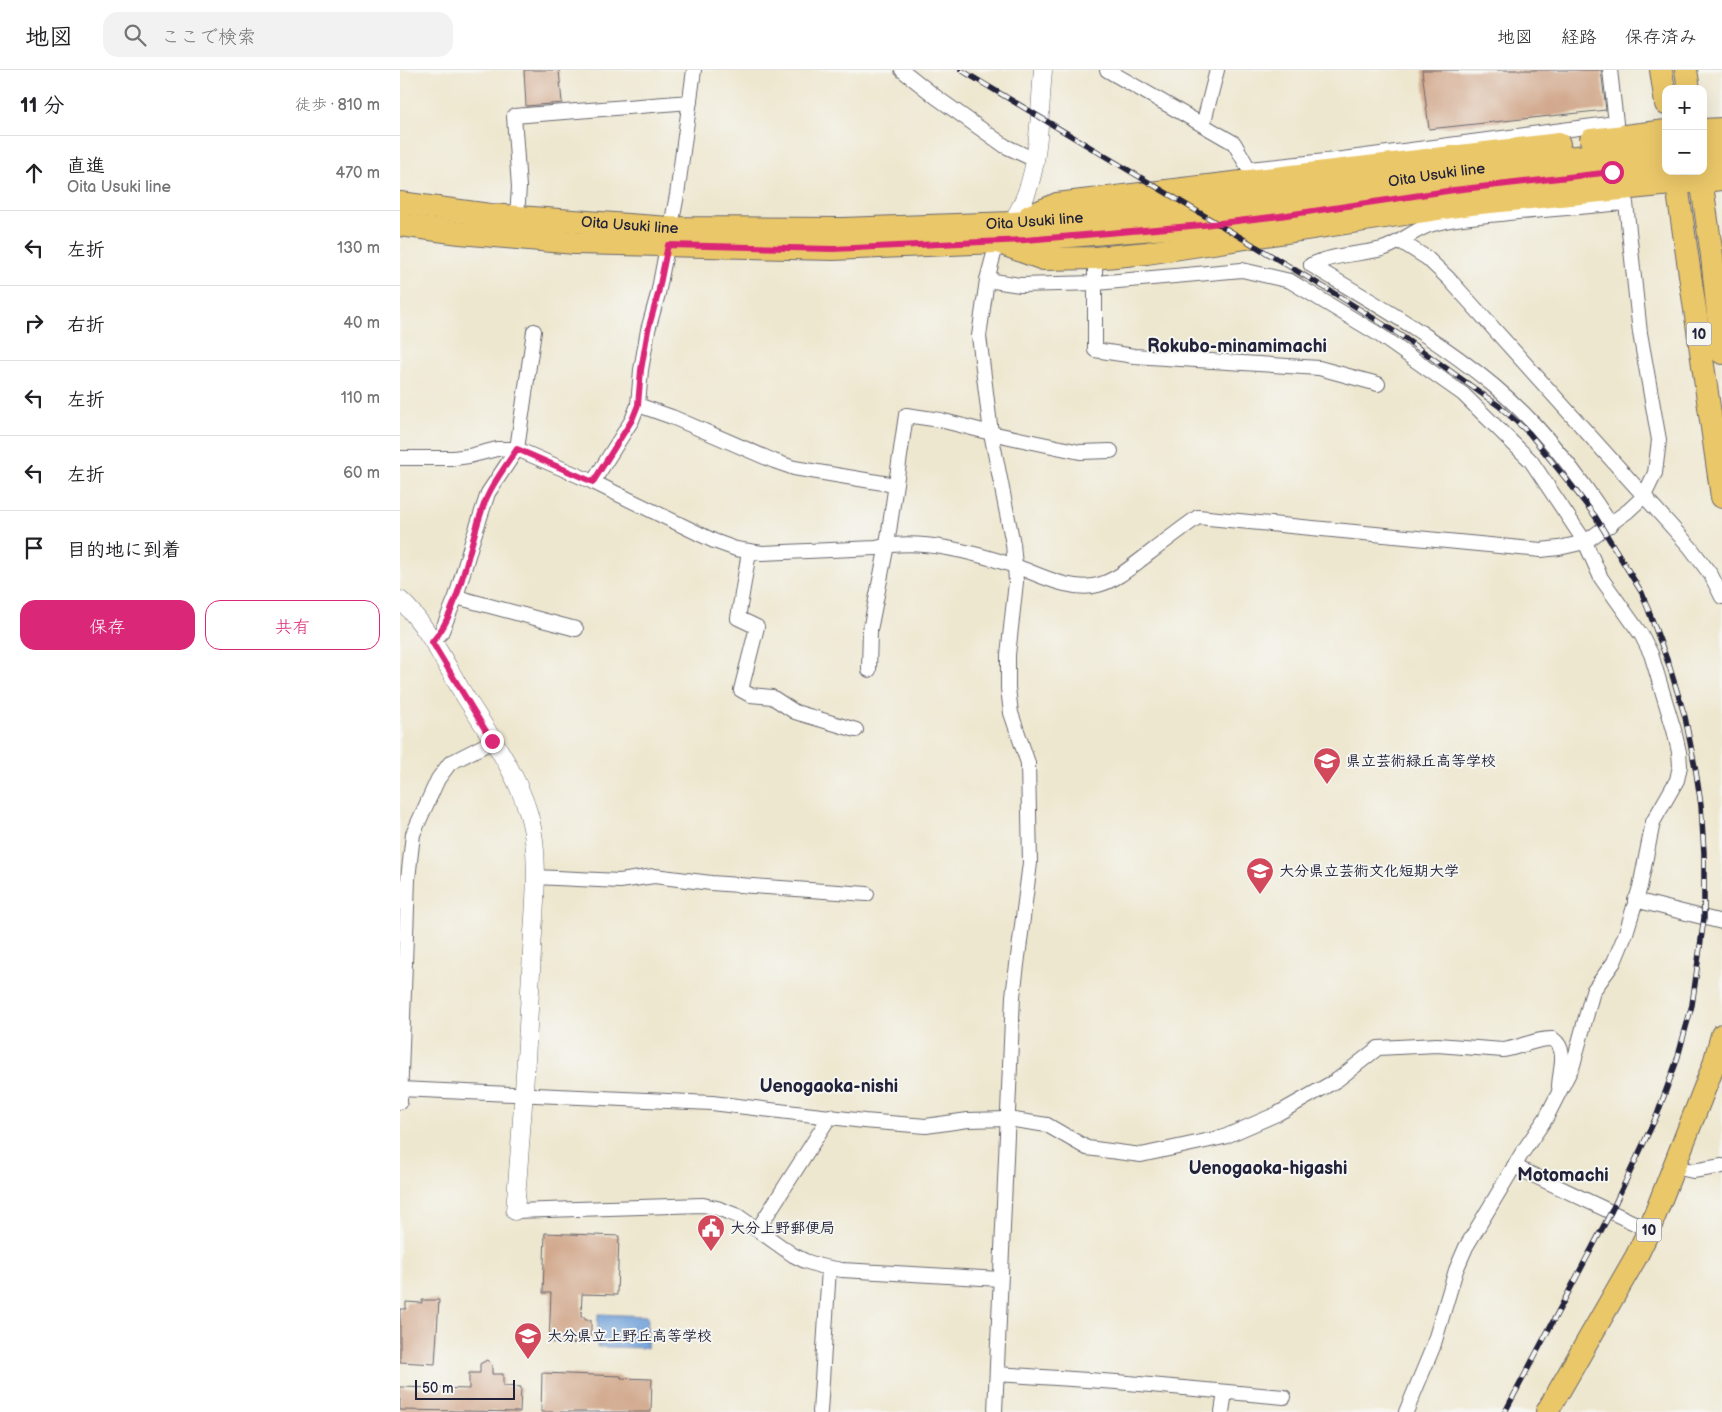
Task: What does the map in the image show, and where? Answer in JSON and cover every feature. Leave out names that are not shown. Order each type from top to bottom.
[{"type":"main road","points":[[1661,70],[1663,85]]},
{"type":"main road","points":[[1686,70],[1688,85]]},
{"type":"main road","points":[[1707,130],[1722,129]]},
{"type":"main road","points":[[1012,223],[1057,204],[1326,165],[1662,131]]},
{"type":"main road","points":[[1707,147],[1722,145]]},
{"type":"main road","name":"Oita Usuki line","points":[[400,203],[669,237],[833,249],[996,242],[1203,225],[1280,216],[1454,190],[1611,163],[1662,150]]},
{"type":"main road","name":"Oita Usuki line","points":[[400,225],[460,233],[575,243],[842,229],[1012,223],[1202,208],[1277,199],[1452,172],[1611,163],[1662,172]]},
{"type":"main road","points":[[1707,174],[1722,163]]},
{"type":"main road","name":"10","points":[[1707,174],[1712,256],[1722,353]]},
{"type":"main road","points":[[996,242],[1043,259],[1095,258],[1148,253],[1665,175]]},
{"type":"main road","name":"10","points":[[1672,175],[1722,497]]},
{"type":"main road","name":"10","points":[[1547,1412],[1636,1257],[1649,1230],[1713,1067],[1722,1035]]},
{"type":"street","points":[[593,482],[632,420],[638,405],[641,370],[648,330],[658,294],[677,195],[694,70]]},
{"type":"street","points":[[902,70],[936,97],[1005,146],[1035,160]]},
{"type":"street","points":[[996,1412],[1013,996],[1030,864],[1028,763],[1011,713],[1008,688],[1008,655],[1016,582],[1013,544],[991,433],[979,336],[987,280],[996,242],[1012,223],[1030,188],[1035,160],[1043,70]]},
{"type":"street","points":[[1107,70],[1234,143],[1249,168],[1326,165],[1616,123],[1610,70]]},
{"type":"street","points":[[1204,125],[1217,70]]},
{"type":"street","points":[[516,217],[519,187],[514,116],[690,102]]},
{"type":"street","points":[[400,458],[454,458],[497,449],[517,449],[593,482],[714,541],[749,552],[775,553],[867,549],[907,544],[950,548],[1015,566],[1070,586],[1096,586],[1114,580],[1198,516],[1541,550],[1559,548],[1585,542],[1611,525],[1644,496],[1655,473],[1659,440],[1640,333],[1626,203],[1458,219],[1416,230],[1400,241],[1384,248],[1331,257],[1311,265],[1441,345],[1496,388],[1526,417],[1569,464],[1611,525]]},
{"type":"street","points":[[1400,241],[1427,258],[1449,279],[1690,547],[1711,575],[1722,597]]},
{"type":"street","points":[[1095,258],[1095,350],[1134,356],[1319,368],[1378,384]]},
{"type":"street","points":[[987,280],[1020,285],[1096,283],[1242,270],[1290,281],[1378,334],[1464,394],[1530,461],[1585,542],[1601,578],[1642,636],[1651,654],[1679,752],[1680,766],[1677,780],[1653,822],[1640,887],[1622,947],[1594,991],[1573,1065],[1539,1130],[1514,1166],[1473,1234],[1460,1261],[1433,1347],[1406,1412]]},
{"type":"street","points":[[432,642],[441,633],[456,597],[488,493],[517,449],[534,331]]},
{"type":"street","points":[[638,405],[672,417],[794,468],[895,485]]},
{"type":"street","points":[[869,670],[870,630],[887,545],[906,415],[940,420],[1080,452],[1111,451]]},
{"type":"street","points":[[749,552],[738,618],[757,626],[741,690],[750,695],[772,697],[795,712],[856,730]]},
{"type":"street","points":[[456,597],[576,629]]},
{"type":"street","points":[[400,600],[417,619],[432,642],[514,776],[527,806],[532,832],[535,877],[525,1094],[515,1211],[703,1205],[728,1211],[758,1229],[793,1255],[805,1261],[829,1268],[1000,1279]]},
{"type":"street","points":[[400,1102],[404,879],[413,834],[438,779],[450,763],[492,741]]},
{"type":"street","points":[[535,877],[620,881],[654,876],[710,883],[867,894]]},
{"type":"street","points":[[1635,900],[1722,922]]},
{"type":"street","points":[[400,1090],[712,1103],[864,1121],[926,1126],[968,1120],[1008,1119],[1047,1125],[1086,1148],[1142,1155],[1224,1137],[1277,1114],[1337,1080],[1378,1048],[1437,1045],[1503,1050],[1546,1039],[1556,1040],[1561,1050],[1562,1061],[1559,1084],[1560,1093]]},
{"type":"street","points":[[758,1229],[830,1116]]},
{"type":"street","points":[[1514,1166],[1649,1230]]},
{"type":"street","points":[[1674,1167],[1694,1171],[1722,1166]]},
{"type":"street","points":[[820,1412],[829,1268]]},
{"type":"street","points":[[997,1374],[1108,1381],[1284,1397]]},
{"type":"street","points":[[1222,1412],[1225,1392]]},
{"type":"water","points":[[598,1314],[648,1316],[647,1348],[597,1347]]},
{"type":"building","points":[[524,70],[559,70],[562,103],[526,106]]},
{"type":"building","points":[[1422,70],[1601,70],[1606,110],[1429,129]]},
{"type":"building","points":[[545,1233],[619,1236],[617,1295],[582,1294],[581,1317],[585,1317],[585,1320],[591,1320],[591,1340],[584,1340],[584,1344],[549,1342],[551,1293],[543,1293]]},
{"type":"building","points":[[422,1300],[439,1300],[435,1364],[400,1362],[400,1309],[406,1309],[406,1302],[422,1303]]},
{"type":"building","points":[[487,1360],[492,1365],[492,1374],[503,1374],[503,1386],[521,1387],[520,1412],[400,1410],[400,1387],[469,1389],[469,1373],[480,1373],[480,1364]]},
{"type":"building","points":[[542,1373],[652,1379],[651,1412],[541,1412]]},
{"type":"tunnel","points":[[1290,281],[1311,265]]},
{"type":"railway","points":[[961,70],[1337,295],[1400,335],[1499,406],[1529,433],[1595,516],[1642,593],[1669,665],[1685,717],[1701,805],[1704,853],[1704,918],[1692,1005],[1677,1060],[1657,1115],[1611,1212],[1505,1412]]},
{"type":"place","name":"県立芸術緑丘高等学校","points":[[1327,785]]},
{"type":"place","name":"大分県立芸術文化短期大学","points":[[1260,895]]},
{"type":"place","name":"大分上野郵便局","points":[[711,1252]]},
{"type":"place","name":"大分県立上野丘高等学校","points":[[528,1360]]},
{"type":"district","name":"Rokubo-minamimachi","points":[[1237,346]]},
{"type":"district","name":"Uenogaoka-nishi","points":[[829,1086]]},
{"type":"district","name":"Uenogaoka-higashi","points":[[1268,1168]]},
{"type":"district","name":"Motomachi","points":[[1563,1175]]},
{"type":"route","points":[[492,741],[432,642],[441,633],[456,597],[488,493],[517,449],[593,482],[632,420],[638,405],[641,370],[648,330],[668,245],[833,249],[1110,234],[1280,216],[1454,190],[1612,172]]}]
